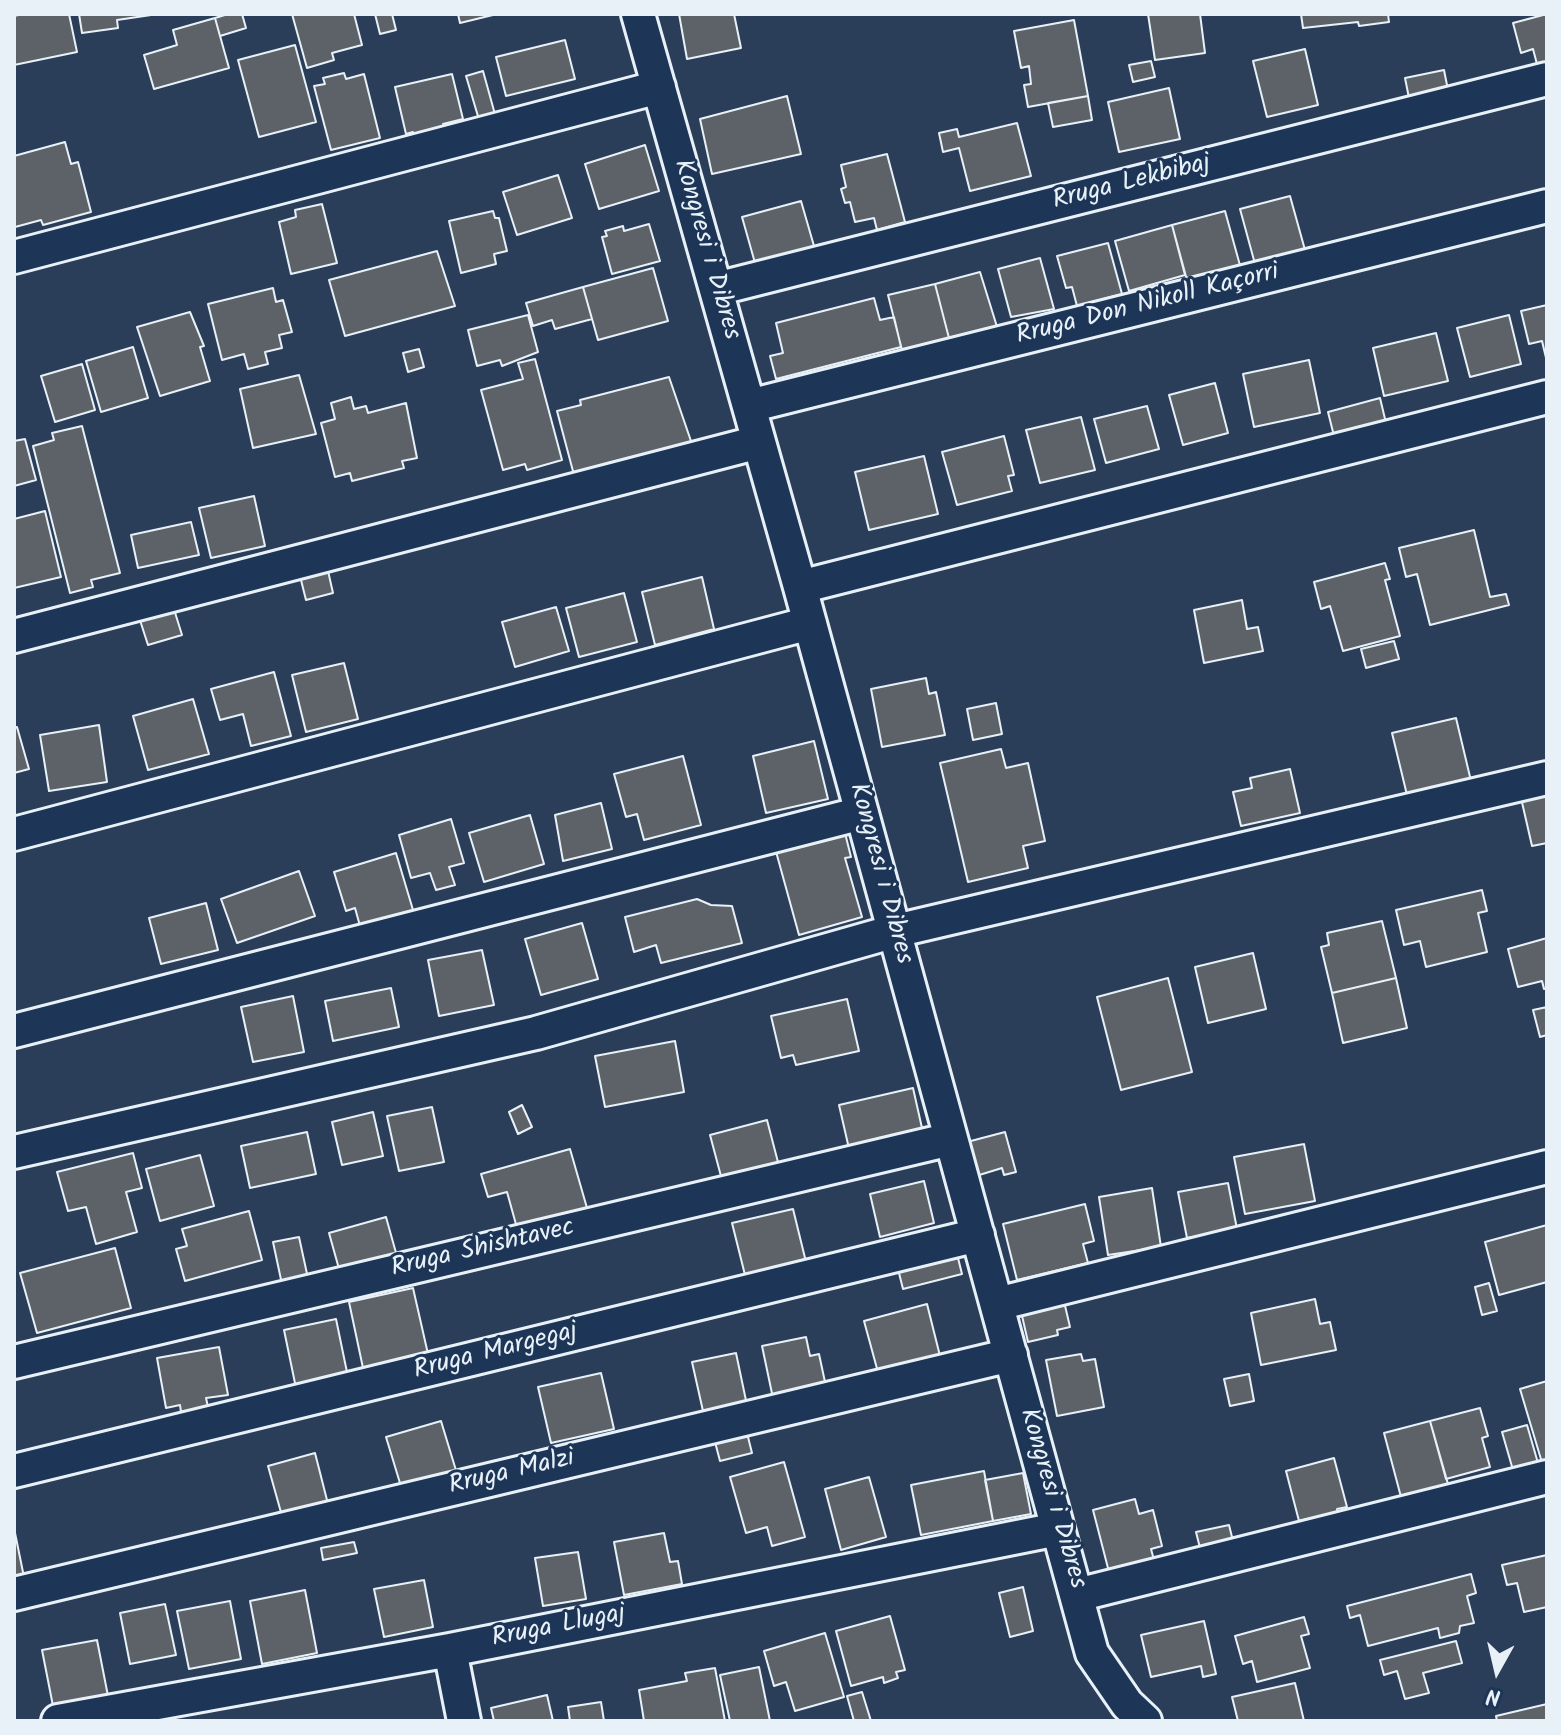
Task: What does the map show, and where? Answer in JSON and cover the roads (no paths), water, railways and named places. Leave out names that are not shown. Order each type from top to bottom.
[{"type":"street","name":"Kongresi i Dibres","points":[[638,14],[810,623],[1092,1653],[1127,1704],[1145,1721]]},
{"type":"street","name":"Rruga Lekbibaj","points":[[716,289],[1547,79]]},
{"type":"street","points":[[14,257],[659,87]]},
{"type":"street","name":"Rruga Don Nikoll Kaçorri","points":[[749,406],[1547,206]]},
{"type":"street","points":[[800,587],[1547,397]]},
{"type":"street","points":[[14,636],[759,442]]},
{"type":"street","points":[[14,834],[810,623]]},
{"type":"street","points":[[14,1152],[536,1033],[895,931],[1547,778]]},
{"type":"street","points":[[14,1031],[862,813]]},
{"type":"street","name":"Rruga Shishtavec","points":[[14,1362],[951,1139]]},
{"type":"street","points":[[997,1304],[1547,1167]]},
{"type":"street","name":"Rruga Margegaj","points":[[14,1471],[978,1235]]},
{"type":"street","name":"Rruga Malzi","points":[[14,1594],[1011,1355]]},
{"type":"street","points":[[1077,1595],[1547,1477]]},
{"type":"street","name":"Rruga Llugaj","points":[[58,1721],[450,1650],[1058,1529]]},
{"type":"street","points":[[450,1650],[464,1721]]}]
